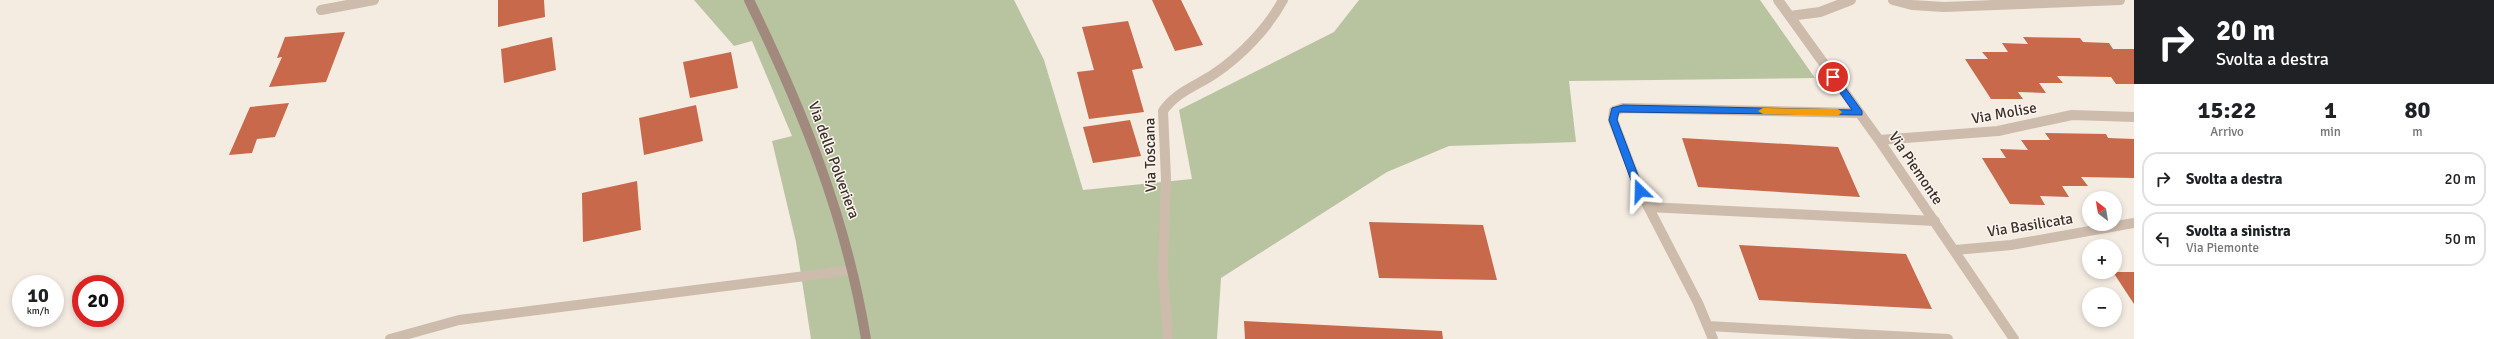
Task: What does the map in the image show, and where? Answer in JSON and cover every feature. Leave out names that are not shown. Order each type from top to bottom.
[{"type":"main road","name":"Via della Polveriera","points":[[749,0],[802,113],[843,229],[853,270],[866,339]]},
{"type":"street","points":[[321,10],[374,0]]},
{"type":"street","name":"Via Toscana","points":[[1168,339],[1162,272],[1166,179],[1163,112],[1176,95],[1225,65],[1269,20],[1283,0]]},
{"type":"street","name":"Via Piemonte","points":[[1778,0],[1879,140],[2014,339]]},
{"type":"street","points":[[1790,16],[1820,12],[1851,0]]},
{"type":"street","points":[[1893,0],[1912,5],[1939,7],[2120,0]]},
{"type":"street","points":[[1713,339],[1708,326],[1634,179],[1613,120],[1613,114],[1617,109],[1859,113]]},
{"type":"street","name":"Via Molise","points":[[1879,140],[1998,131],[2072,115],[2134,117]]},
{"type":"street","points":[[1648,207],[1935,221]]},
{"type":"street","name":"Via Basilicata","points":[[1954,250],[2011,245],[2134,223]]},
{"type":"street","points":[[390,339],[459,320],[853,270]]},
{"type":"street","points":[[1708,326],[1948,339]]},
{"type":"green space","points":[[694,0],[1014,0],[1044,60],[1083,190],[1192,179],[1179,110],[1334,32],[1359,0],[1760,0],[1815,78],[1569,81],[1576,142],[1449,146],[1387,172],[1221,278],[1217,339],[811,339],[796,242],[772,141],[792,136],[752,41],[734,46]]},
{"type":"building","points":[[498,0],[544,0],[545,17],[498,27]]},
{"type":"building","points":[[1152,0],[1181,0],[1203,45],[1175,51]]},
{"type":"building","points":[[1128,21],[1143,68],[1132,70],[1144,112],[1089,119],[1077,72],[1094,70],[1082,27]]},
{"type":"building","points":[[345,32],[326,82],[269,87],[282,57],[277,58],[285,37]]},
{"type":"building","points":[[552,37],[556,70],[504,83],[501,49]]},
{"type":"building","points":[[2023,37],[2080,38],[2083,42],[2109,43],[2113,49],[2134,49],[2134,84],[2116,84],[2111,77],[2057,76],[2063,83],[2039,83],[2046,93],[2018,92],[2023,99],[1991,99],[1965,59],[1988,59],[1982,52],[2008,52],[2002,43],[2028,44]]},
{"type":"building","points":[[731,52],[738,88],[690,98],[683,62]]},
{"type":"building","points":[[289,103],[275,137],[257,139],[252,153],[229,155],[250,107]]},
{"type":"building","points":[[696,105],[703,141],[644,155],[639,118]]},
{"type":"building","points":[[1130,120],[1141,156],[1093,163],[1083,127]]},
{"type":"building","points":[[2045,133],[2106,134],[2108,138],[2134,139],[2134,178],[2081,177],[2088,186],[2062,186],[2069,197],[2040,196],[2045,205],[2010,204],[1982,158],[2006,158],[2000,149],[2028,150],[2021,140],[2050,140]]},
{"type":"building","points":[[1682,138],[1838,147],[1860,197],[1698,187]]},
{"type":"building","points":[[637,181],[641,230],[583,242],[582,193]]},
{"type":"building","points":[[1369,222],[1483,225],[1497,280],[1379,278]]},
{"type":"building","points":[[1739,245],[1906,254],[1932,309],[1759,300]]},
{"type":"building","points":[[2122,272],[2134,272],[2134,304],[2118,279],[2122,279]]},
{"type":"building","points":[[1244,321],[1442,331],[1443,339],[1245,339]]},
{"type":"slow traffic","points":[[1763,111],[1838,112]]},
{"type":"route","points":[[1640,191],[1613,120],[1612,116],[1615,110],[1623,108],[1859,113],[1833,77]]}]
